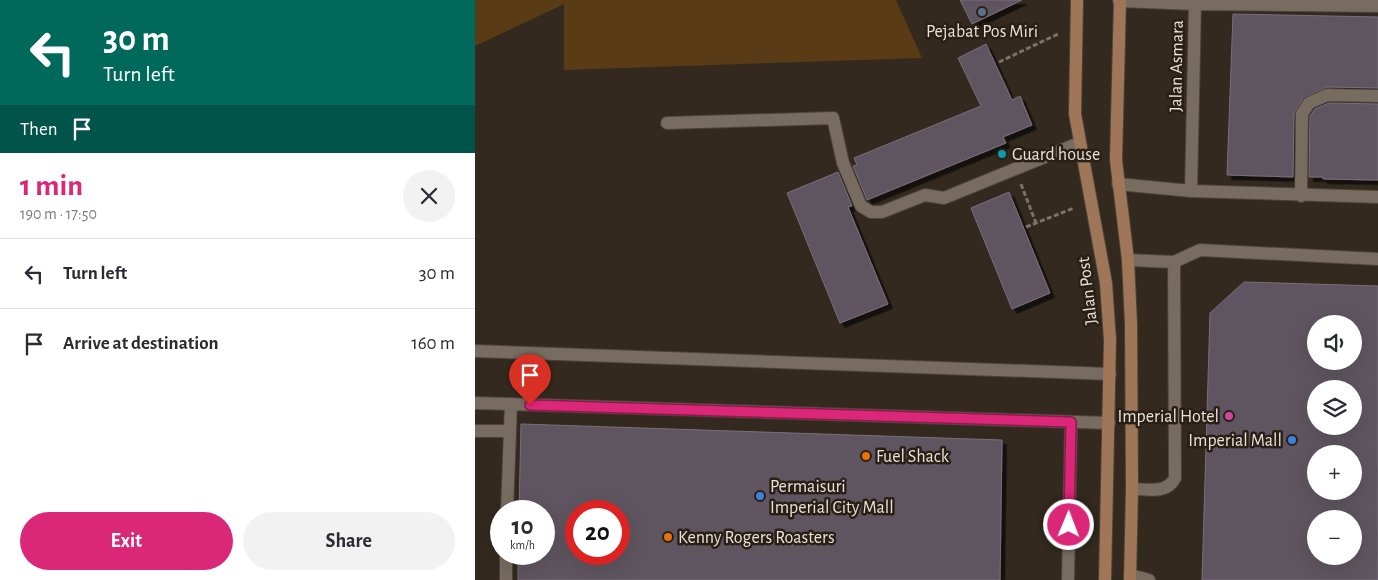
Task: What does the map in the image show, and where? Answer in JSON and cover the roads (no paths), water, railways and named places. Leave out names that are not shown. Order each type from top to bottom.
[{"type":"street","name":"Jalan Post","points":[[1077,0],[1075,114],[1106,283],[1110,340],[1105,580]]},
{"type":"street","points":[[1119,0],[1116,160],[1129,260],[1132,489],[1130,578]]},
{"type":"lane","points":[[1119,0],[1195,4]]},
{"type":"lane","name":"Jalan Asmara","points":[[1191,191],[1195,4],[1378,6]]},
{"type":"lane","points":[[1301,196],[1302,114],[1309,103],[1327,95],[1378,96]]},
{"type":"lane","points":[[667,123],[833,118],[843,162],[861,206],[871,212],[882,212],[925,195],[944,198],[1079,143]]},
{"type":"lane","points":[[1118,184],[1191,191],[1378,197]]},
{"type":"lane","points":[[1129,260],[1174,262],[1200,250],[1378,259]]},
{"type":"lane","points":[[1132,489],[1164,489],[1172,485],[1175,478],[1174,262]]},
{"type":"lane","points":[[475,351],[1110,374]]},
{"type":"lane","points":[[475,403],[1109,423]]},
{"type":"lane","points":[[507,500],[511,404]]},
{"type":"lane","points":[[1068,580],[1071,422]]},
{"type":"lane","points":[[475,430],[509,431]]},
{"type":"lane","points":[[505,580],[506,565]]},
{"type":"lane","points":[[1130,578],[1149,580]]},
{"type":"place","name":"Pejabat Pos Miri","points":[[982,12]]},
{"type":"place","name":"Guard house","points":[[1002,154]]},
{"type":"place","name":"Imperial Hotel","points":[[1229,416]]},
{"type":"place","name":"Imperial Mall","points":[[1292,440]]},
{"type":"place","name":"Fuel Shack","points":[[866,456]]},
{"type":"place","name":"Permaisuri Imperial City Mall","points":[[760,496]]},
{"type":"place","name":"Kenny Rogers Roasters","points":[[668,537]]}]
